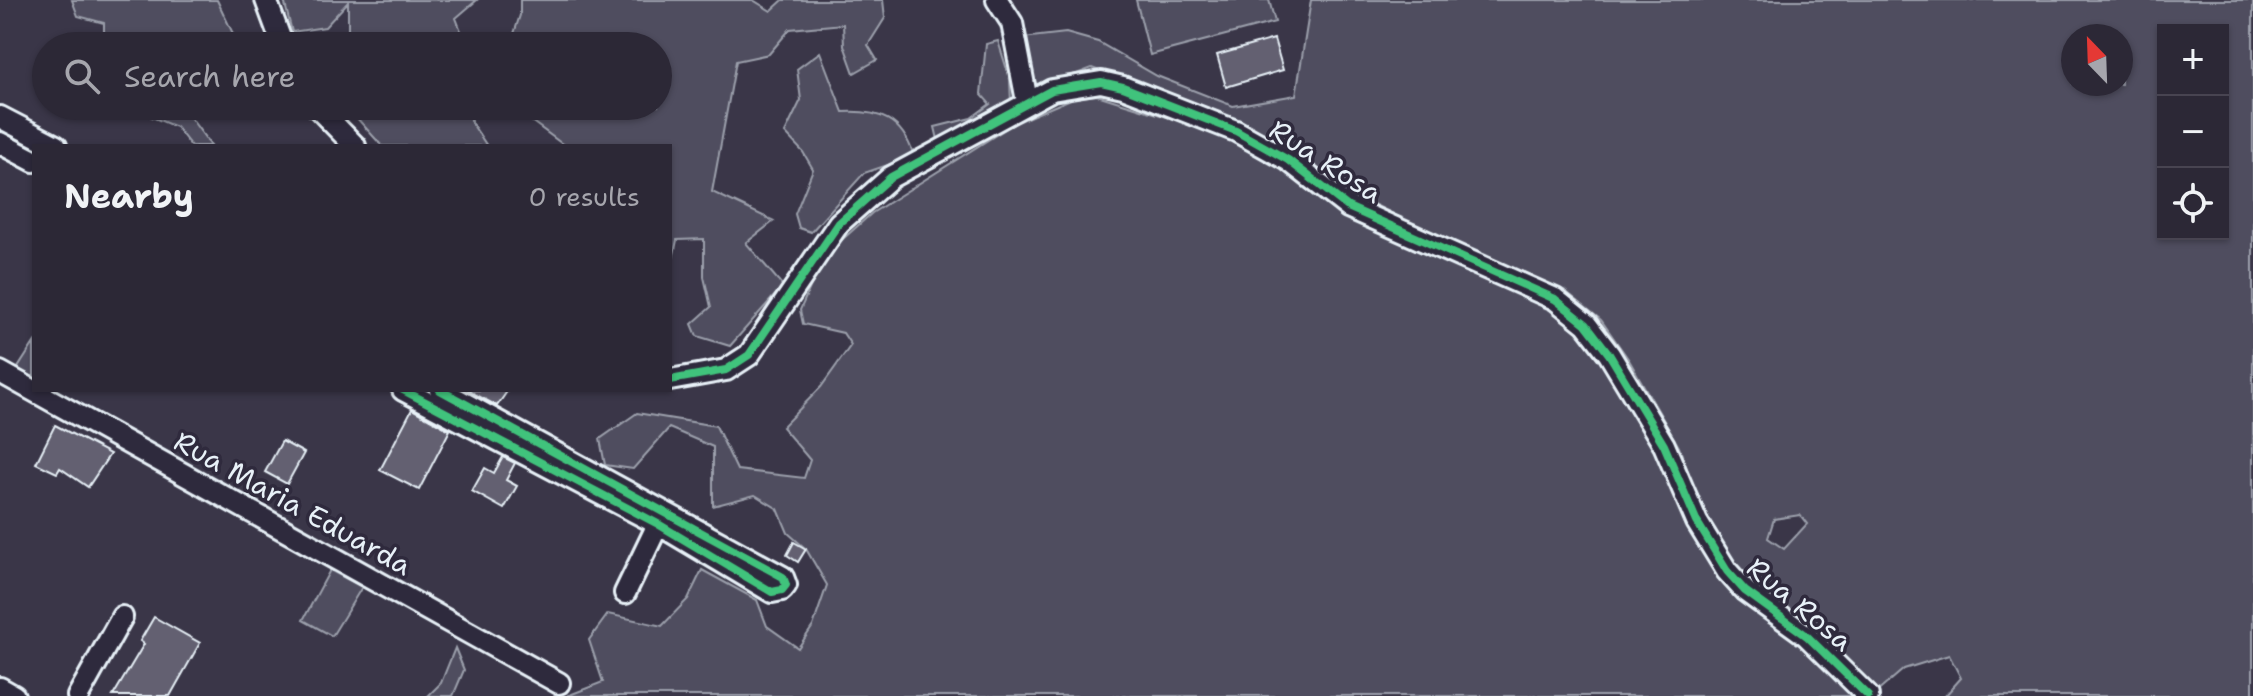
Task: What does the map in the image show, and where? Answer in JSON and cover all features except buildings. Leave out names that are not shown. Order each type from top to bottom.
[{"type":"street","points":[[266,0],[278,32]]},
{"type":"street","points":[[997,0],[1012,23],[1027,101]]},
{"type":"street","name":"Rua Rosa","points":[[672,380],[726,370],[749,355],[819,249],[857,203],[891,177],[1027,101],[1075,84],[1101,82],[1123,87],[1236,131],[1288,160],[1348,207],[1555,299],[1586,324],[1609,354],[1664,445],[1697,522],[1727,571],[1745,591],[1807,636],[1868,696]]},
{"type":"street","points":[[0,117],[52,144]]},
{"type":"street","points":[[330,120],[353,144]]},
{"type":"street","points":[[0,143],[32,160]]},
{"type":"street","name":"Rua Maria Eduarda","points":[[2,376],[559,683]]},
{"type":"street","points":[[408,392],[490,427],[783,577],[786,585],[782,590],[772,592],[661,517]]},
{"type":"street","points":[[443,392],[490,427]]},
{"type":"street","points":[[625,593],[661,517]]},
{"type":"street","points":[[78,696],[122,617]]},
{"type":"street","points":[[0,688],[14,696]]},
{"type":"shaded area","points":[[72,0],[217,0],[232,32],[104,32],[104,23],[78,16]]},
{"type":"shaded area","points":[[284,0],[477,0],[456,18],[462,32],[348,32],[348,2],[325,27],[292,32]]},
{"type":"shaded area","points":[[520,0],[753,0],[771,11],[783,0],[883,0],[885,18],[868,45],[877,60],[854,73],[844,45],[843,24],[790,29],[769,54],[736,61],[712,192],[774,221],[746,243],[783,286],[730,346],[697,336],[692,324],[711,307],[704,277],[704,239],[677,240],[672,264],[672,144],[562,144],[530,120],[672,120],[672,32],[515,32],[520,15]]},
{"type":"shaded area","points":[[1136,0],[1269,0],[1275,22],[1150,55]]},
{"type":"shaded area","points":[[1311,0],[2253,0],[2253,696],[1945,696],[1961,678],[1949,655],[1904,669],[1876,693],[1877,696],[567,696],[603,682],[589,640],[608,614],[662,626],[688,599],[702,570],[757,600],[767,626],[798,648],[813,626],[827,585],[806,549],[788,533],[778,509],[755,495],[713,506],[713,447],[669,428],[633,469],[605,465],[600,439],[637,413],[716,426],[737,470],[804,478],[810,460],[782,427],[821,387],[851,345],[843,333],[803,324],[800,310],[824,256],[872,213],[1015,123],[1073,98],[1097,95],[1218,133],[1268,158],[1345,217],[1539,298],[1592,344],[1636,401],[1659,442],[1687,518],[1708,560],[1715,545],[1679,447],[1629,360],[1601,320],[1564,290],[1498,266],[1369,202],[1261,133],[1092,68],[1045,86],[1031,82],[1022,38],[1066,33],[1098,42],[1157,76],[1233,106],[1296,95]],"holes":[[[1800,515],[1807,524],[1784,549],[1768,538],[1774,519]]]},
{"type":"shaded area","points":[[998,41],[1010,79],[1011,104],[939,144],[935,127],[971,118],[990,104],[981,94],[986,44]]},
{"type":"shaded area","points":[[820,52],[843,112],[868,113],[888,119],[903,133],[914,156],[864,173],[811,232],[799,228],[795,214],[813,169],[803,152],[785,133],[801,100],[797,69]]},
{"type":"shaded area","points":[[159,120],[192,120],[210,144],[189,144],[176,127]]},
{"type":"shaded area","points":[[359,120],[471,120],[486,144],[380,144]]},
{"type":"shaded area","points":[[32,346],[32,380],[16,371]]},
{"type":"shaded area","points":[[330,570],[362,587],[332,636],[303,620]]},
{"type":"shaded area","points":[[455,648],[464,670],[453,696],[428,696],[441,683]]},
{"type":"cycle path","points":[[672,380],[726,370],[749,355],[839,223],[891,177],[1052,90],[1101,82],[1123,87],[1236,131],[1288,160],[1348,207],[1555,299],[1586,324],[1609,354],[1664,445],[1697,522],[1727,571],[1745,591],[1807,636],[1868,696]]},
{"type":"cycle path","points":[[407,392],[658,524],[772,592],[782,590],[786,585],[783,577],[444,392]]}]
